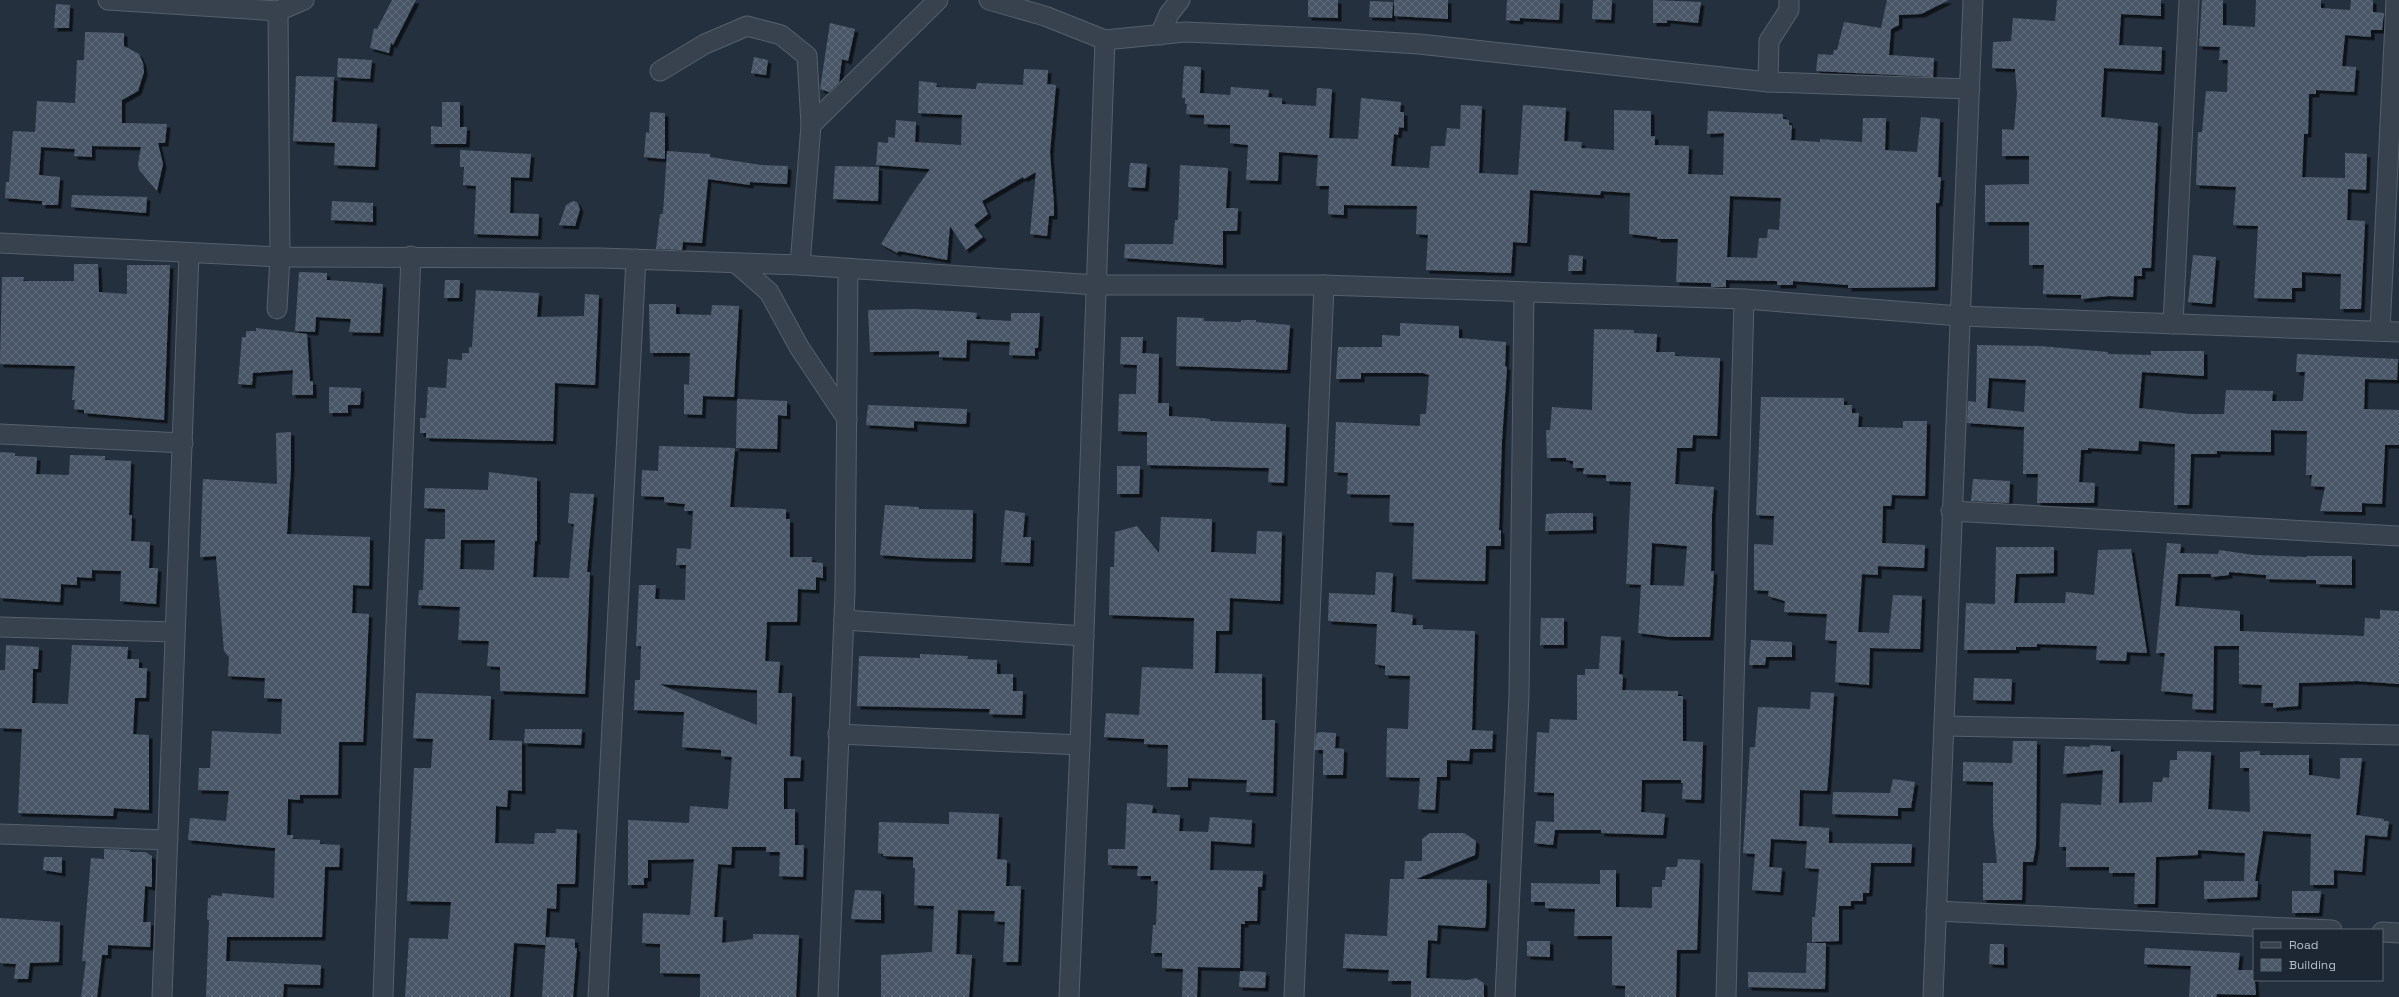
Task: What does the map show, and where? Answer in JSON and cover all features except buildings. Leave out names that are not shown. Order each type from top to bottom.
[{"type":"street","points":[[108,0],[278,11],[304,0]]},
{"type":"street","points":[[811,125],[938,0]]},
{"type":"street","points":[[989,0],[1046,16],[1105,40],[1185,32],[1323,38],[1419,44],[1768,82],[1970,89]]},
{"type":"street","points":[[1160,35],[1169,14],[1180,0]]},
{"type":"street","points":[[1768,82],[1769,41],[1789,10],[1789,0]]},
{"type":"street","points":[[1933,997],[1951,511],[1973,0]]},
{"type":"street","points":[[2174,324],[2189,0]]},
{"type":"street","points":[[0,243],[280,257],[411,256],[636,259],[737,264],[800,265],[1096,285],[1324,285],[1744,299],[1960,316],[2390,331],[2396,0]]},
{"type":"street","points":[[276,309],[280,257],[278,11]]},
{"type":"street","points":[[660,71],[705,44],[747,26],[781,35],[807,56],[811,125],[800,265]]},
{"type":"street","points":[[1069,997],[1080,744],[1105,40]]},
{"type":"street","points":[[162,997],[174,632],[183,443],[189,253]]},
{"type":"street","points":[[384,997],[394,656],[411,256]]},
{"type":"street","points":[[598,997],[636,259]]},
{"type":"street","points":[[737,264],[769,292],[799,347],[847,420]]},
{"type":"street","points":[[828,997],[835,864],[838,734],[844,620],[848,269]]},
{"type":"street","points":[[1294,997],[1324,285]]},
{"type":"street","points":[[1505,997],[1519,695],[1524,292]]},
{"type":"street","points":[[1726,997],[1744,299]]},
{"type":"street","points":[[0,434],[183,443]]},
{"type":"street","points":[[1951,511],[2399,536]]},
{"type":"street","points":[[844,620],[1084,636]]},
{"type":"street","points":[[0,627],[174,632]]},
{"type":"street","points":[[1944,726],[2399,735]]},
{"type":"street","points":[[838,734],[1080,744]]},
{"type":"street","points":[[0,834],[168,840]]},
{"type":"street","points":[[1936,911],[2311,929]]},
{"type":"street","points":[[2383,932],[2399,933]]}]
